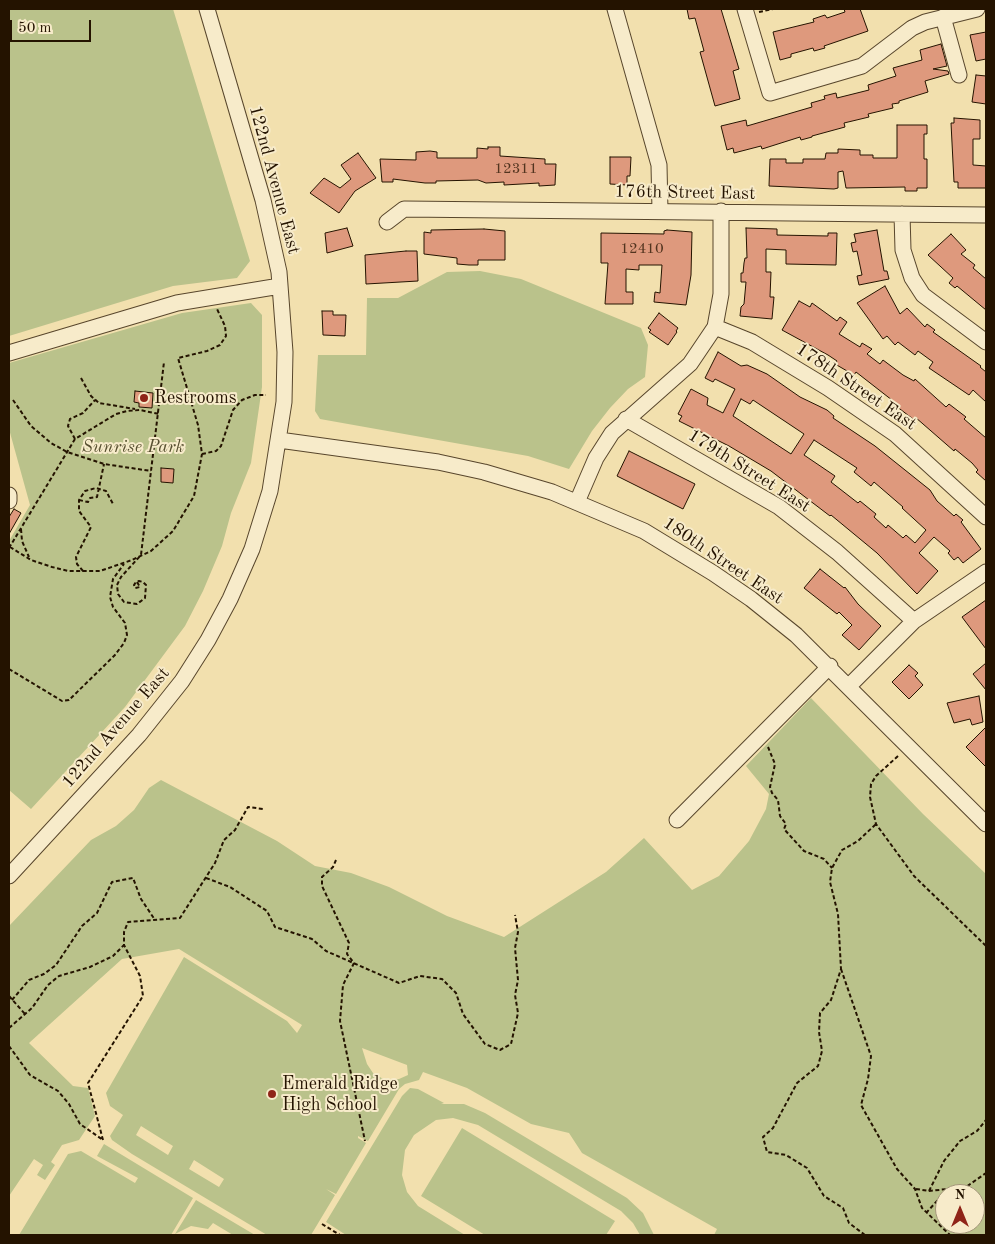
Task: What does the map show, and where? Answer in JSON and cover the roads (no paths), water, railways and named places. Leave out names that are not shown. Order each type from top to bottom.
[{"type":"street","name":"122nd Avenue East","points":[[9,876],[139,735],[182,681],[208,640],[230,599],[252,548],[270,491],[280,440],[285,375],[280,286],[263,200],[207,9]]},
{"type":"street","points":[[615,9],[660,165],[660,211]]},
{"type":"street","points":[[745,9],[770,93],[862,66],[912,28],[948,14],[977,9]]},
{"type":"street","points":[[948,14],[959,75]]},
{"type":"street","name":"176th Street East","points":[[387,222],[404,209],[986,215]]},
{"type":"street","points":[[577,502],[596,458],[612,433],[690,364],[715,327],[721,294],[721,212]]},
{"type":"street","points":[[902,214],[903,250],[912,278],[923,295],[986,342]]},
{"type":"street","points":[[9,354],[177,303],[280,286]]},
{"type":"street","name":"178th Street East","points":[[715,327],[752,342],[828,388],[895,434],[986,517]]},
{"type":"street","name":"179th Street East","points":[[626,420],[779,507],[837,552],[914,621]]},
{"type":"street","name":"180th Street East","points":[[280,440],[438,462],[533,486],[577,502],[644,531],[686,554],[751,599],[796,635],[830,666],[986,824]]},
{"type":"street","points":[[9,495],[9,501]]},
{"type":"street","points":[[849,686],[914,621],[986,572]]},
{"type":"street","points":[[677,820],[830,666]]},
{"type":"place","name":"Restrooms","points":[[144,398]]},
{"type":"place","name":"Emerald Ridge High School","points":[[272,1094]]},
{"type":"park label","name":"Sunrise Park","points":[[133,447]]}]
